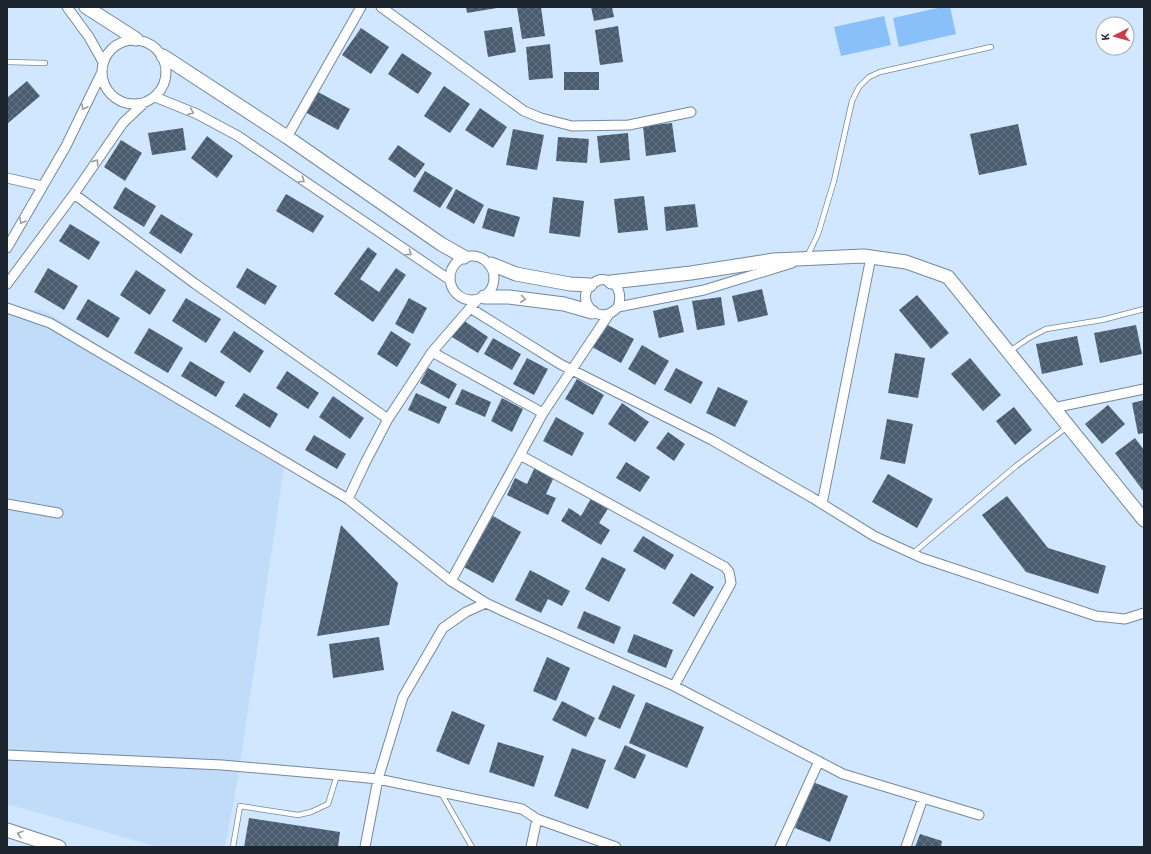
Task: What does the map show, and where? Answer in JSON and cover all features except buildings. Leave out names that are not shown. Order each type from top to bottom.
[{"type":"main road","points":[[86,7],[136,39]]},
{"type":"main road","points":[[163,56],[287,137],[441,244],[464,257]]},
{"type":"main road","points":[[611,282],[691,273],[774,260],[864,256],[906,262],[948,277],[1144,520]]},
{"type":"main road","points":[[491,264],[516,274],[570,284],[590,285]]},
{"type":"main road","points":[[480,298],[509,297],[564,304],[592,312]]},
{"type":"main road","points":[[7,830],[59,847]]},
{"type":"street","points":[[68,7],[89,37],[103,62]]},
{"type":"street","points":[[287,137],[361,7]]},
{"type":"street","points":[[381,7],[524,111],[541,118],[572,126],[629,125],[691,112]]},
{"type":"street","points":[[136,39],[147,41],[163,56],[167,67],[166,78],[162,88],[155,97],[145,102],[130,104],[116,99],[108,91],[103,82],[102,72],[103,62],[115,45],[125,40],[136,39]]},
{"type":"street","points":[[7,248],[66,146],[102,72]]},
{"type":"street","points":[[155,97],[197,114],[238,136],[450,280]]},
{"type":"street","points":[[7,284],[74,194],[123,123],[145,102]]},
{"type":"street","points":[[7,178],[42,186]]},
{"type":"street","points":[[74,194],[194,283],[388,419]]},
{"type":"street","points":[[348,499],[388,419],[432,352],[470,308],[480,298],[490,292],[494,286],[495,278],[491,264],[478,256],[471,255],[464,257],[458,260],[450,273],[452,288],[456,294],[462,298],[470,300],[480,298]]},
{"type":"street","points":[[822,504],[871,257]]},
{"type":"street","points":[[618,307],[704,290],[807,258]]},
{"type":"street","points":[[600,280],[611,282],[619,290],[620,302],[618,307],[609,314],[603,315],[592,312],[588,307],[585,296],[590,285],[600,280]]},
{"type":"street","points":[[7,308],[50,323],[348,499],[451,582],[486,603],[674,686],[843,774],[980,815]]},
{"type":"street","points":[[470,308],[560,364],[712,440],[874,536],[912,554],[1096,616],[1125,619],[1144,613]]},
{"type":"street","points":[[451,582],[543,413],[609,314]]},
{"type":"street","points":[[432,352],[543,413]]},
{"type":"street","points":[[1053,408],[1144,389]]},
{"type":"street","points":[[520,455],[725,567],[730,572],[731,584],[674,686]]},
{"type":"street","points":[[7,504],[58,513]]},
{"type":"street","points":[[364,847],[378,779],[403,697],[443,628],[466,612],[486,603]]},
{"type":"street","points":[[7,756],[222,765],[337,774],[378,779],[522,809],[537,819],[616,847]]},
{"type":"street","points":[[780,847],[819,761]]},
{"type":"street","points":[[906,847],[923,798]]},
{"type":"street","points":[[531,847],[537,819]]},
{"type":"lane","points":[[807,258],[818,234],[834,181],[852,101],[859,87],[869,77],[880,72],[991,48]]},
{"type":"lane","points":[[7,62],[45,63]]},
{"type":"lane","points":[[1008,352],[1046,329],[1102,320],[1144,309]]},
{"type":"lane","points":[[912,554],[1016,466],[1068,426]]},
{"type":"lane","points":[[233,847],[240,806],[298,815],[311,812],[328,804],[337,774]]},
{"type":"lane","points":[[440,792],[472,847]]},
{"type":"shaded area","points":[[942,7],[950,7],[956,34],[899,47],[893,18]]},
{"type":"shaded area","points":[[884,16],[891,45],[841,56],[834,27]]},
{"type":"shaded area","points":[[7,304],[46,312],[285,461],[238,778],[225,847],[158,847],[7,804]]}]
